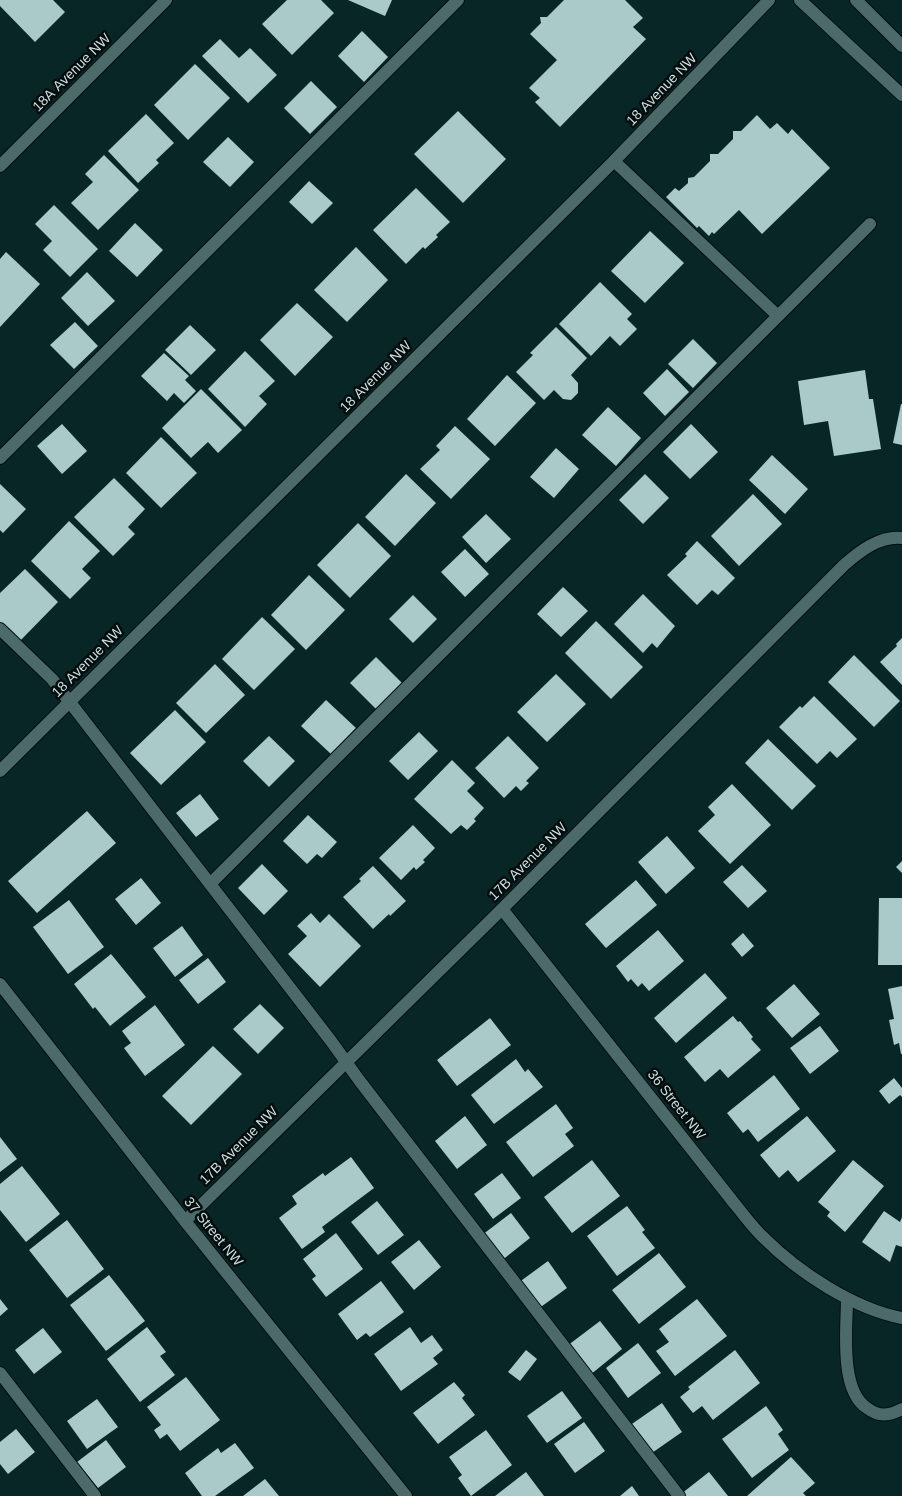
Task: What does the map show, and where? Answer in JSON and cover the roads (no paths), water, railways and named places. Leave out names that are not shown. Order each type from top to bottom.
[{"type":"street","name":"18A Avenue NW","points":[[0,166],[166,0]]},
{"type":"street","points":[[0,458],[458,0]]},
{"type":"street","name":"18 Avenue NW","points":[[0,770],[614,161],[769,0]]},
{"type":"street","points":[[800,0],[902,95]]},
{"type":"street","points":[[856,0],[902,46]]},
{"type":"street","points":[[614,161],[778,316]]},
{"type":"street","points":[[210,884],[870,224]]},
{"type":"street","name":"17B Avenue NW","points":[[185,1221],[502,909],[844,565],[872,544],[900,537]]},
{"type":"street","points":[[0,629],[52,679],[679,1496]]},
{"type":"street","name":"36 Street NW","points":[[502,909],[748,1221],[783,1256],[815,1279],[868,1308],[902,1318]]},
{"type":"street","name":"37 Street NW","points":[[0,984],[185,1221],[406,1496]]},
{"type":"street","points":[[847,1298],[848,1368],[855,1394],[863,1406],[874,1414],[887,1416],[902,1409]]},
{"type":"street","points":[[0,1373],[95,1496]]}]
